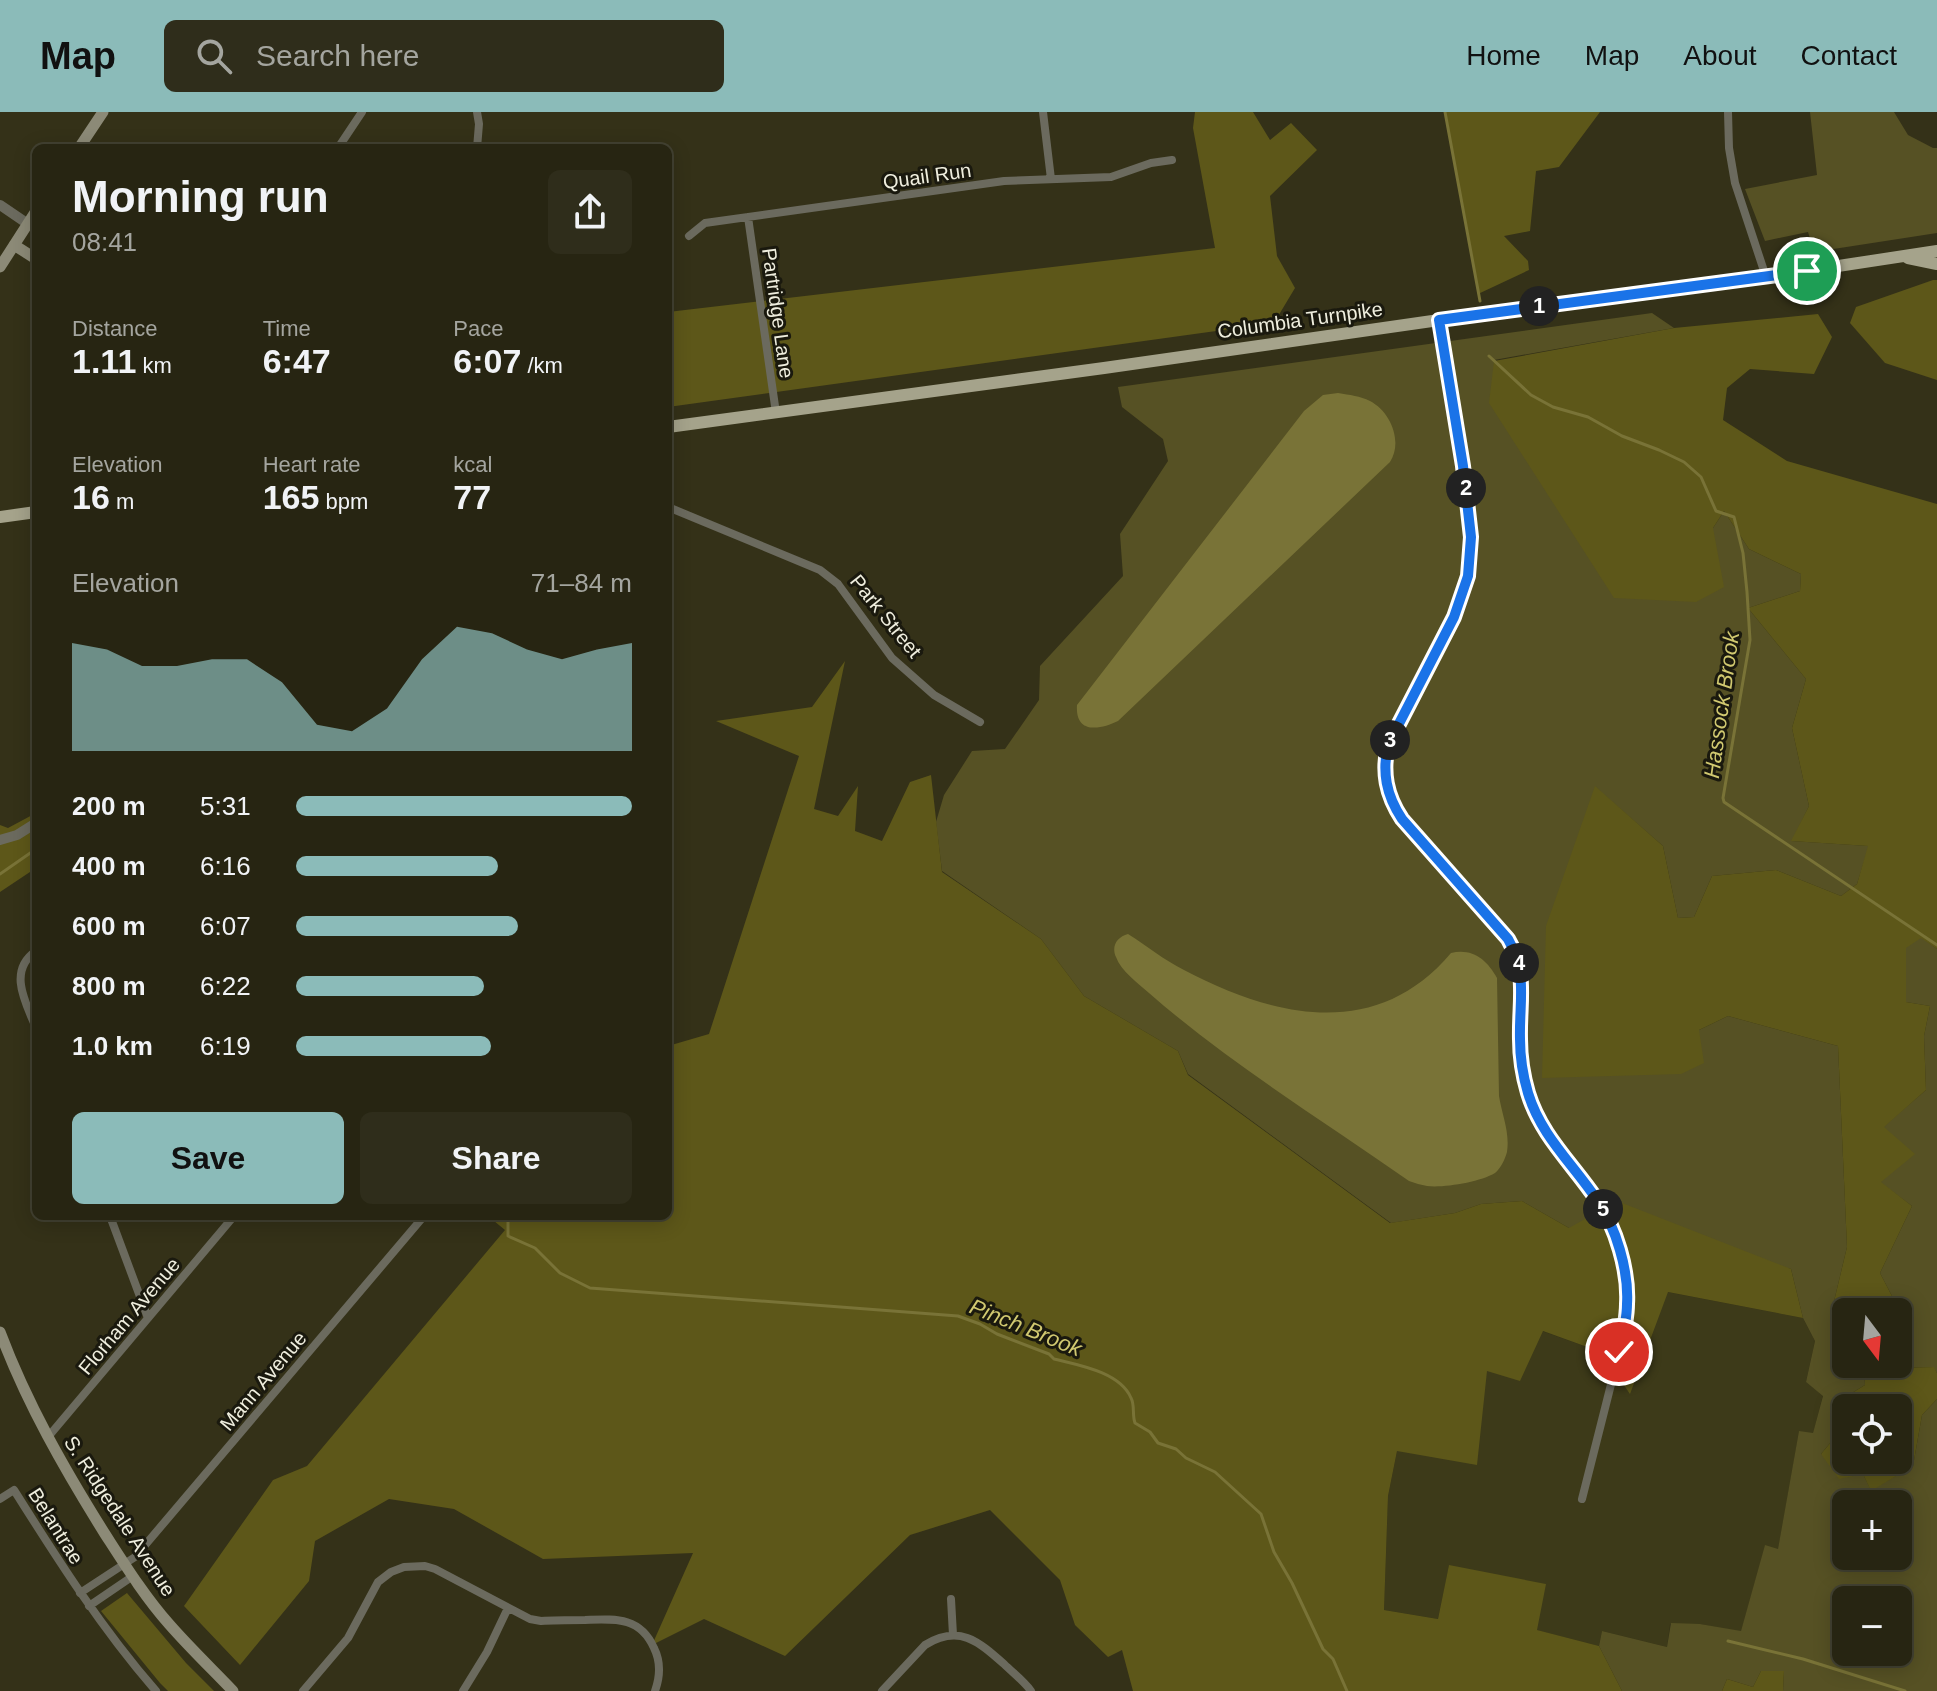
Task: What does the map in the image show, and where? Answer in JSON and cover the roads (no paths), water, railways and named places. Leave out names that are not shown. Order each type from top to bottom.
[{"type":"main road","points":[[82,144],[103,112]]},
{"type":"main road","points":[[0,267],[32,218]]},
{"type":"main road","points":[[14,245],[32,256]]},
{"type":"main road","name":"Columbia Turnpike","points":[[672,426],[1937,251]]},
{"type":"main road","points":[[1901,257],[1937,264]]},
{"type":"main road","points":[[0,517],[32,513]]},
{"type":"main road","name":"S. Ridgedale Avenue","points":[[0,1332],[22,1386],[48,1437],[124,1563],[168,1623],[233,1691]]},
{"type":"street","points":[[341,144],[362,112]]},
{"type":"street","points":[[477,112],[477,144]]},
{"type":"street","points":[[1043,112],[1051,179]]},
{"type":"street","points":[[1728,112],[1729,148],[1735,183],[1766,277]]},
{"type":"street","name":"Quail Run","points":[[689,236],[705,223],[1004,181],[1111,177],[1151,163],[1172,160]]},
{"type":"street","points":[[0,205],[28,224]]},
{"type":"street","name":"Partridge Lane","points":[[748,217],[776,413]]},
{"type":"street","points":[[1439,320],[1468,499],[1471,556],[1463,596],[1454,617],[1388,745],[1386,784],[1402,819],[1514,949],[1521,973],[1521,1061],[1530,1099],[1557,1150],[1597,1199],[1615,1234],[1627,1288],[1626,1317],[1582,1499]]},
{"type":"street","name":"Park Street","points":[[672,509],[831,577],[892,658],[934,695],[980,722]]},
{"type":"street","points":[[0,840],[17,835],[32,826]]},
{"type":"street","points":[[32,955],[23,966],[20,982],[32,1016]]},
{"type":"street","points":[[111,1220],[148,1318]]},
{"type":"street","name":"Florham Avenue","points":[[48,1437],[231,1220]]},
{"type":"street","name":"Mann Avenue","points":[[124,1563],[135,1557],[421,1220]]},
{"type":"street","name":"Belantrae","points":[[0,1499],[14,1490],[89,1606],[156,1691]]},
{"type":"street","name":"Belantrae","points":[[80,1593],[124,1563]]},
{"type":"street","points":[[303,1691],[348,1638],[376,1585],[391,1572],[415,1566],[435,1569],[523,1617],[541,1621],[616,1619],[630,1623],[645,1634],[657,1653],[659,1673],[655,1691]]},
{"type":"street","points":[[89,1606],[133,1576]]},
{"type":"street","points":[[951,1599],[953,1635]]},
{"type":"street","points":[[463,1691],[487,1652],[508,1608]]},
{"type":"street","points":[[882,1691],[925,1645],[953,1635],[982,1644],[1031,1691]]},
{"type":"waterway","name":"Hassock Brook","points":[[1445,112],[1480,301]]},
{"type":"waterway","name":"Hassock Brook","points":[[1489,356],[1531,395],[1553,407],[1588,417],[1622,436],[1684,462],[1701,477],[1716,511],[1734,517],[1743,553],[1750,640],[1724,802],[1937,945]]},
{"type":"waterway","name":"Pinch Brook","points":[[0,874],[32,852]]},
{"type":"waterway","name":"Pinch Brook","points":[[508,1220],[508,1236],[535,1248],[560,1273],[590,1288],[958,1316],[1049,1354],[1054,1359],[1108,1376],[1126,1389],[1133,1404],[1135,1423],[1150,1432],[1158,1443],[1176,1449],[1186,1458],[1215,1472],[1261,1514],[1274,1552],[1323,1649],[1333,1659],[1347,1691]]},
{"type":"waterway","points":[[1728,1641],[1803,1659],[1905,1691]]}]
